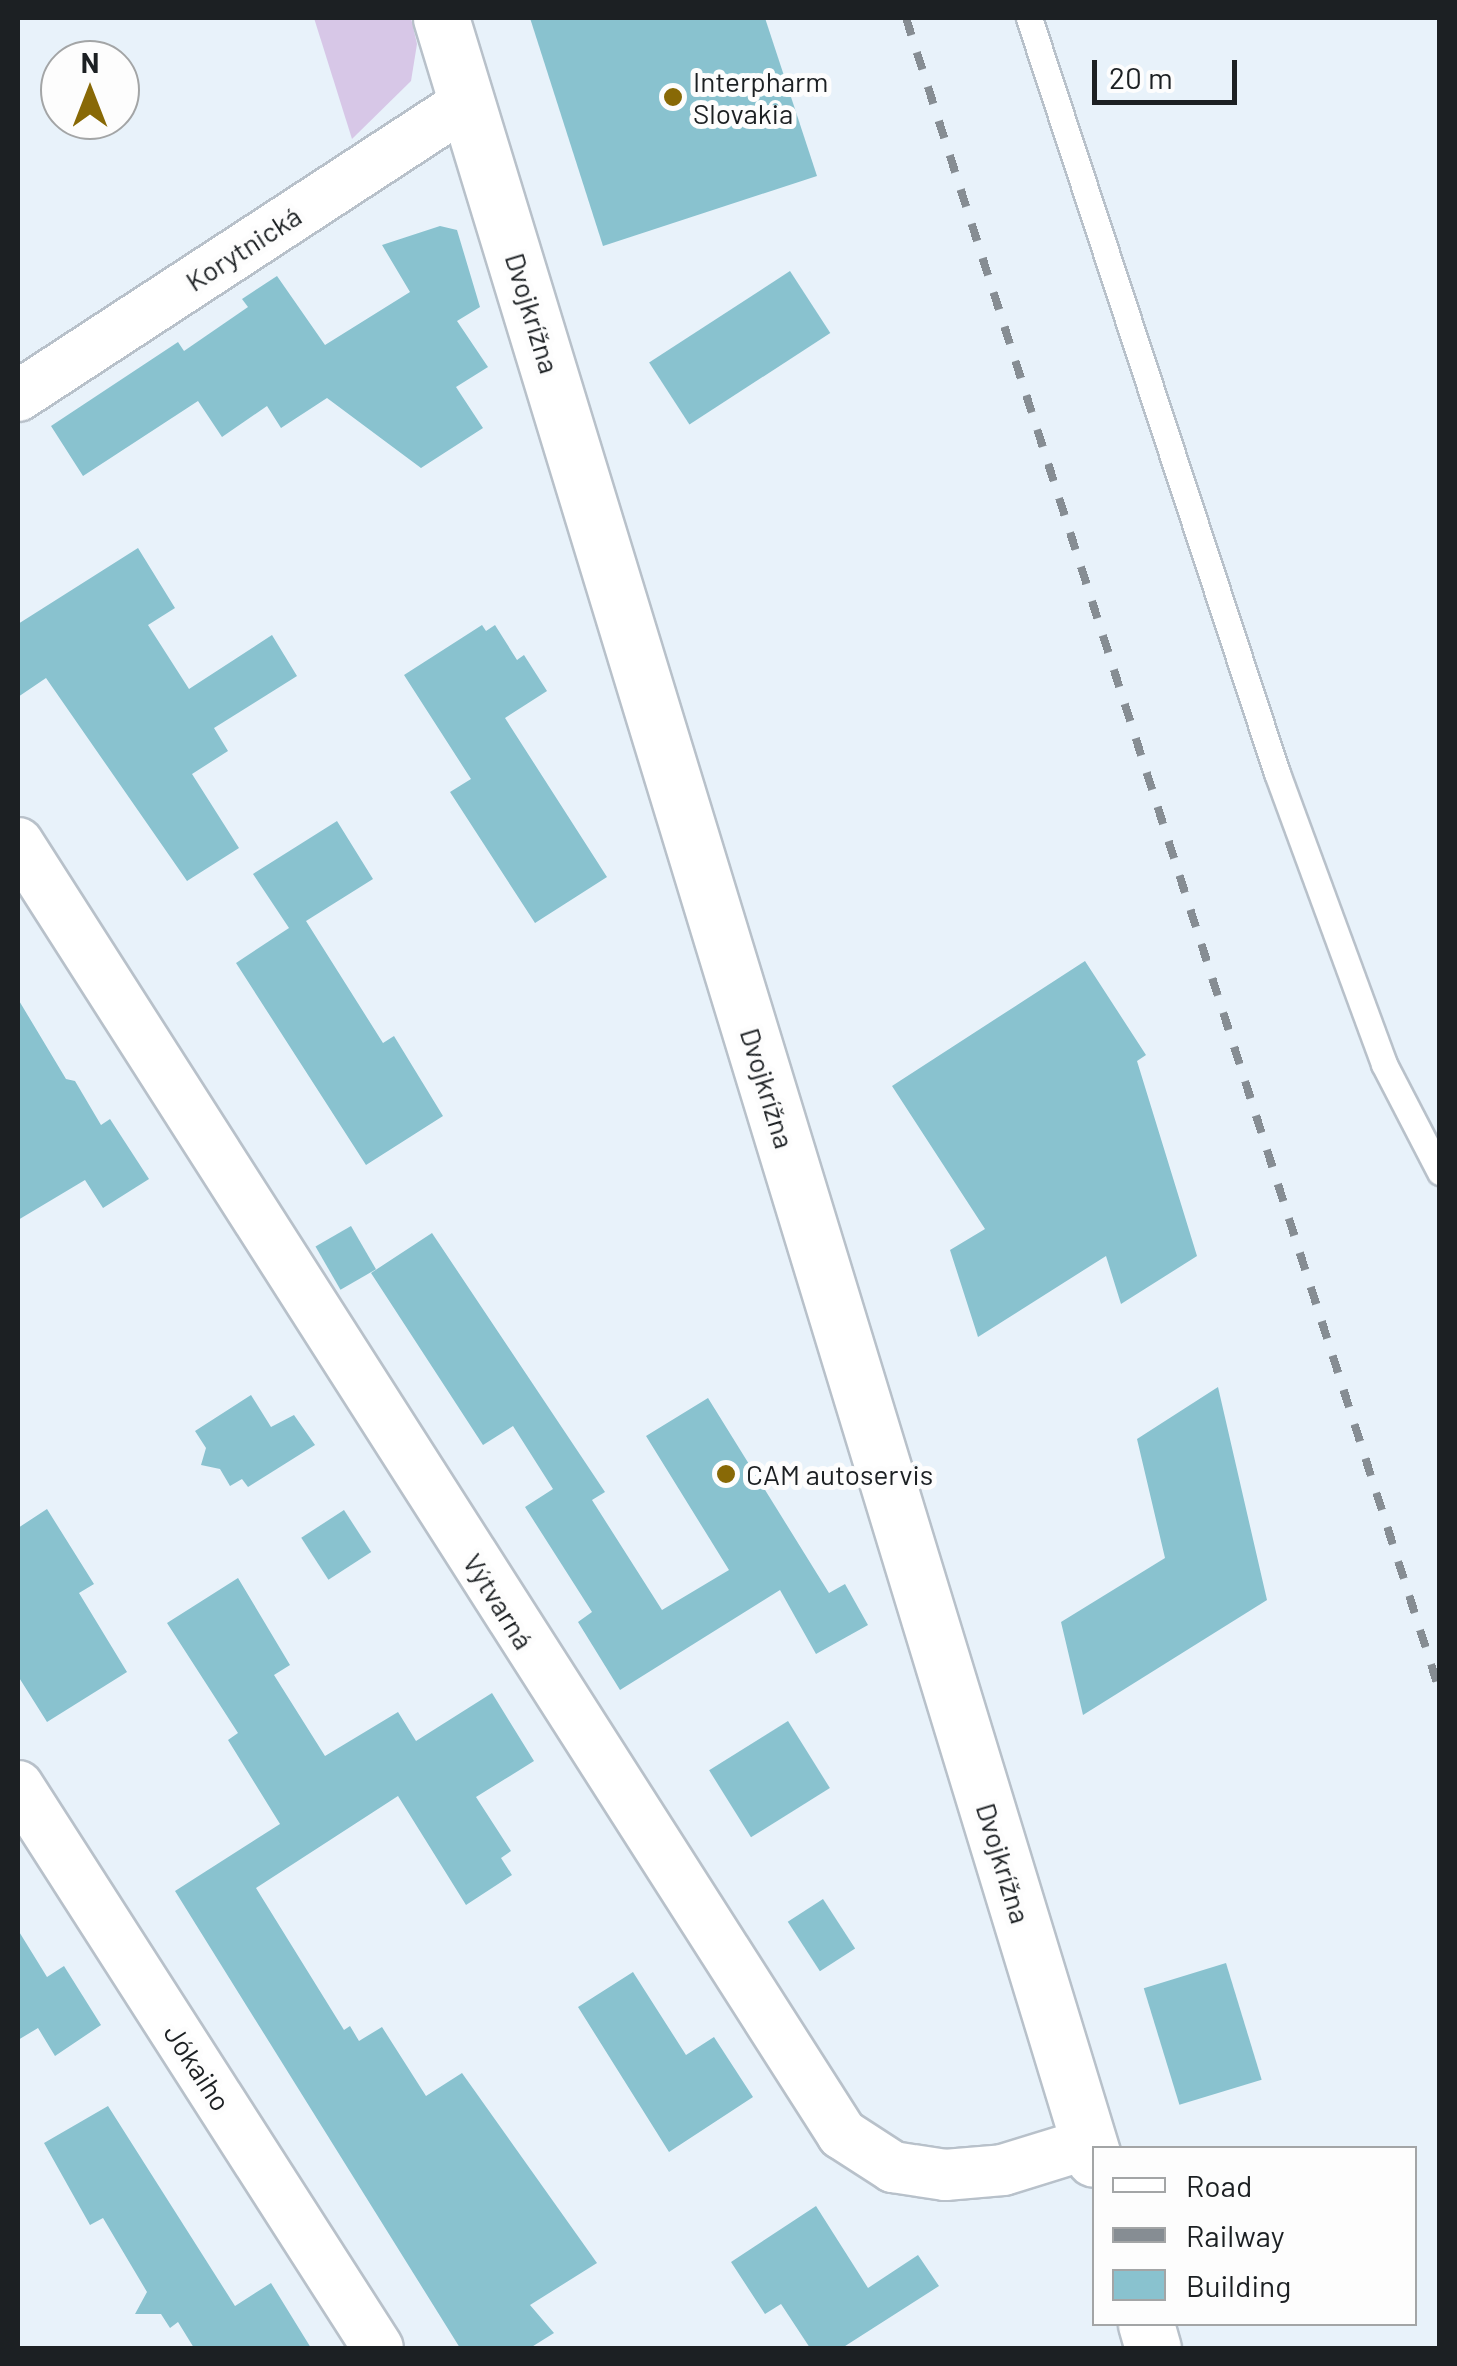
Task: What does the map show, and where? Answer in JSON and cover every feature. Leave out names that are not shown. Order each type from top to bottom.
[{"type":"street","name":"Dvojkrížna","points":[[441,18],[1092,2151]]},
{"type":"street","name":"Korytnická","points":[[18,396],[468,102]]},
{"type":"street","name":"Výtvarná","points":[[18,844],[842,2134],[893,2167],[945,2175],[1003,2170],[1092,2151]]},
{"type":"street","name":"Jókaiho","points":[[18,1786],[378,2348]]},
{"type":"lane","points":[[1029,18],[1277,773],[1384,1064],[1440,1172]]},
{"type":"shaded area","points":[[314,18],[411,18],[417,44],[411,81],[352,139]]},
{"type":"building","name":"Interpharm Slovakia","points":[[530,18],[765,18],[817,176],[603,246]]},
{"type":"building","points":[[440,226],[457,230],[480,307],[457,321],[488,367],[456,387],[483,428],[421,468],[327,398],[281,428],[267,406],[222,437],[198,401],[83,476],[51,426],[178,342],[184,351],[248,307],[242,299],[277,276],[325,345],[410,292],[382,245]]},
{"type":"building","points":[[790,271],[830,333],[689,425],[649,362]]},
{"type":"building","points":[[138,548],[175,608],[148,625],[189,689],[272,635],[297,676],[214,728],[228,751],[192,774],[239,848],[187,881],[46,678],[18,697],[18,624]]},
{"type":"building","points":[[482,625],[486,631],[495,625],[517,660],[524,655],[547,691],[505,718],[607,877],[535,923],[450,792],[471,779],[404,675]]},
{"type":"building","points":[[337,821],[373,879],[306,921],[383,1043],[394,1036],[443,1116],[366,1165],[236,963],[289,928],[253,874]]},
{"type":"building","points":[[1085,961],[1146,1055],[1137,1061],[1197,1256],[1121,1304],[1106,1256],[978,1337],[950,1250],[985,1229],[892,1086]]},
{"type":"building","points":[[18,999],[66,1079],[75,1081],[101,1125],[110,1119],[149,1179],[103,1208],[85,1180],[18,1220]]},
{"type":"building","points":[[351,1226],[376,1269],[340,1290],[315,1246]]},
{"type":"building","points":[[432,1233],[605,1492],[592,1500],[662,1610],[729,1570],[646,1436],[708,1398],[829,1593],[845,1584],[868,1625],[816,1654],[780,1590],[620,1690],[578,1622],[592,1612],[525,1507],[553,1489],[513,1426],[483,1445],[371,1273]]},
{"type":"building","points":[[1218,1387],[1267,1600],[1083,1715],[1061,1622],[1165,1558],[1137,1439]]},
{"type":"building","points":[[251,1395],[271,1427],[294,1415],[315,1445],[248,1487],[242,1479],[230,1486],[220,1469],[201,1465],[206,1448],[195,1431]]},
{"type":"building","points":[[47,1509],[94,1584],[79,1593],[127,1672],[47,1722],[18,1676],[18,1528]]},
{"type":"building","points":[[344,1510],[371,1552],[328,1580],[301,1538]]},
{"type":"building","points":[[238,1578],[290,1665],[274,1675],[325,1756],[398,1712],[416,1741],[492,1693],[534,1761],[476,1797],[511,1851],[501,1858],[512,1875],[466,1905],[398,1796],[256,1888],[344,2030],[350,2026],[359,2041],[382,2027],[426,2096],[462,2073],[597,2263],[530,2305],[554,2333],[530,2348],[460,2348],[175,1891],[280,1824],[228,1740],[238,1733],[167,1623]]},
{"type":"building","points":[[788,1721],[830,1788],[751,1837],[709,1770]]},
{"type":"building","points":[[823,1899],[855,1948],[820,1971],[788,1922]]},
{"type":"building","points":[[18,1930],[47,1977],[64,1966],[101,2025],[55,2056],[38,2028],[18,2040]]},
{"type":"building","points":[[1226,1963],[1262,2080],[1179,2105],[1144,1988]]},
{"type":"building","points":[[633,1972],[686,2055],[714,2037],[753,2097],[669,2152],[578,2007]]},
{"type":"building","points":[[108,2106],[235,2306],[271,2283],[311,2348],[194,2348],[178,2322],[170,2328],[161,2314],[135,2314],[147,2292],[103,2218],[90,2225],[44,2143]]},
{"type":"building","points":[[816,2206],[868,2288],[918,2255],[939,2286],[842,2348],[810,2348],[781,2304],[765,2314],[731,2262]]},
{"type":"railway","points":[[906,18],[1440,1692]]},
{"type":"place","name":"Interpharm Slovakia","points":[[673,97]]},
{"type":"place","name":"CAM autoservis","points":[[726,1474]]}]
